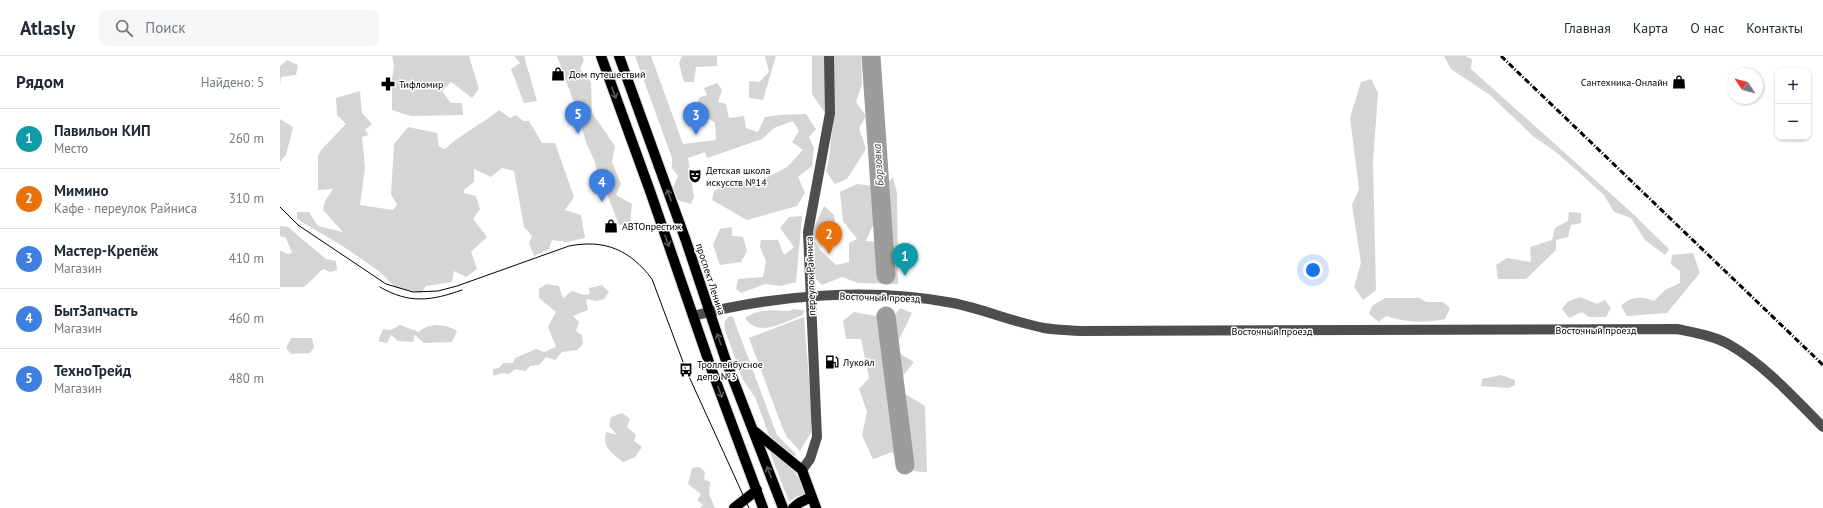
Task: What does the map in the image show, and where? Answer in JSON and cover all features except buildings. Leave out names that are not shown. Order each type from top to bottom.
[{"type":"main road","points":[[601,56],[693,316],[764,508]]},
{"type":"main road","name":"проспект Ленина","points":[[619,56],[686,241],[709,312],[751,429],[783,508]]},
{"type":"main road","points":[[751,429],[802,470],[816,508]]},
{"type":"main road","points":[[734,508],[757,490]]},
{"type":"main road","points":[[793,508],[799,503],[812,497]]},
{"type":"street","name":"переулок Райниса","points":[[802,470],[810,459],[818,432],[810,297],[808,232],[830,113],[828,56]]},
{"type":"street","name":"Восточный проезд","points":[[693,316],[735,306],[810,297],[856,294],[913,296],[955,303],[1044,328],[1080,331],[1677,329],[1707,335],[1730,344],[1759,365],[1823,427]]},
{"type":"shaded area","points":[[392,56],[469,56],[479,89],[472,98],[451,82],[442,91],[451,103],[462,103],[463,115],[411,116],[392,110],[392,80],[394,66]]},
{"type":"shaded area","points":[[514,56],[524,56],[537,101],[524,103],[511,69],[520,63]]},
{"type":"shaded area","points":[[557,56],[582,56],[584,60],[580,69],[591,82],[592,113],[615,146],[612,162],[621,184],[616,195],[632,204],[630,224],[619,225],[609,199],[601,184]]},
{"type":"shaded area","points":[[635,56],[651,56],[683,144],[716,140],[715,123],[694,108],[700,97],[707,95],[704,88],[717,83],[722,90],[718,102],[726,104],[729,118],[744,116],[746,128],[758,132],[765,117],[806,114],[816,129],[809,137],[814,148],[812,166],[798,177],[805,193],[797,206],[747,220],[712,200],[714,191],[731,183],[738,187],[747,179],[758,182],[787,167],[803,150],[792,142],[799,131],[793,121],[774,128],[762,139],[707,158],[705,152],[688,158],[694,197],[691,204],[678,200],[673,188],[678,176],[672,168],[672,158]]},
{"type":"shaded area","points":[[682,56],[717,56],[717,66],[696,67],[694,82],[684,82],[679,63]]},
{"type":"shaded area","points":[[765,56],[776,56],[763,100],[749,98],[749,81],[759,82],[769,72]]},
{"type":"shaded area","points":[[812,56],[861,56],[862,84],[856,102],[866,116],[859,128],[866,149],[847,179],[835,184],[826,171],[829,160],[833,125],[812,94]]},
{"type":"shaded area","points":[[1444,56],[1465,56],[1472,59],[1471,69],[1631,212],[1669,249],[1665,255],[1645,240],[1631,218],[1614,212],[1604,195],[1556,152],[1534,137],[1490,95],[1451,69]]},
{"type":"shaded area","points":[[287,60],[298,65],[296,75],[281,77],[280,85],[280,66]]},
{"type":"shaded area","points":[[1371,79],[1378,93],[1373,162],[1376,290],[1363,300],[1354,287],[1361,263],[1352,205],[1359,189],[1350,118],[1361,82]]},
{"type":"shaded area","points":[[360,91],[362,113],[372,124],[365,130],[369,135],[362,137],[365,167],[360,205],[393,210],[397,205],[391,194],[394,144],[408,127],[437,133],[439,147],[445,149],[499,110],[510,118],[516,115],[523,121],[529,121],[542,143],[555,143],[574,197],[565,210],[581,215],[585,238],[567,242],[552,240],[549,249],[534,256],[529,243],[532,236],[524,227],[514,171],[502,168],[491,177],[474,169],[474,182],[464,190],[464,193],[476,196],[480,209],[473,219],[487,237],[471,252],[477,269],[466,277],[454,271],[452,282],[426,286],[421,293],[395,287],[380,272],[344,247],[297,219],[297,212],[309,212],[318,226],[343,232],[323,210],[325,201],[333,189],[318,190],[318,156],[321,150],[346,124],[337,115],[336,98]]},
{"type":"shaded area","points":[[280,119],[293,127],[286,155],[280,162]]},
{"type":"shaded area","points":[[893,177],[897,193],[898,284],[858,283],[842,277],[822,285],[814,277],[811,241],[815,225],[824,206],[834,215],[836,227],[814,240],[820,250],[836,265],[849,262],[849,243],[857,239],[843,221],[840,192],[857,184],[874,186],[875,220],[866,241],[891,243],[889,181]]},
{"type":"shaded area","points":[[1569,212],[1581,213],[1581,223],[1571,225],[1568,237],[1556,240],[1556,250],[1526,279],[1498,279],[1496,265],[1507,258],[1531,262],[1530,247],[1552,240],[1555,228],[1568,221]]},
{"type":"shaded area","points":[[802,216],[796,282],[781,286],[765,284],[741,293],[736,289],[738,279],[763,277],[766,261],[760,247],[761,240],[778,240],[784,255],[794,247],[780,228],[789,217]]},
{"type":"shaded area","points":[[280,226],[288,227],[326,259],[336,261],[337,270],[330,272],[323,269],[304,287],[280,287],[280,251],[288,254],[292,253],[286,238],[280,236]]},
{"type":"shaded area","points":[[732,227],[732,236],[743,237],[747,251],[741,262],[720,265],[713,245],[720,229]]},
{"type":"shaded area","points":[[1693,253],[1700,273],[1667,313],[1627,316],[1621,306],[1629,300],[1645,298],[1654,301],[1665,290],[1680,283],[1680,271],[1671,264],[1672,255]]},
{"type":"shaded area","points":[[546,284],[559,286],[563,298],[572,291],[584,295],[590,294],[589,288],[602,285],[609,292],[604,299],[597,301],[586,299],[588,310],[573,316],[579,322],[576,331],[582,335],[583,344],[577,350],[562,352],[555,360],[546,357],[539,365],[530,366],[525,371],[515,369],[509,374],[503,373],[493,376],[493,369],[499,368],[503,363],[513,363],[515,358],[536,349],[544,352],[556,347],[548,327],[556,312],[539,298],[539,289]]},
{"type":"shaded area","points":[[1580,297],[1597,304],[1605,300],[1611,308],[1606,317],[1589,317],[1582,312],[1569,318],[1562,309],[1567,302]]},
{"type":"shaded area","points":[[1385,298],[1420,298],[1426,302],[1443,302],[1450,308],[1445,319],[1416,322],[1386,316],[1379,322],[1369,314],[1372,306]]},
{"type":"shaded area","points":[[900,308],[912,313],[894,350],[914,362],[902,377],[902,392],[925,406],[927,472],[914,471],[906,468],[899,462],[892,452],[873,459],[862,435],[867,412],[859,389],[869,378],[861,339],[846,339],[843,321],[854,312],[875,316],[879,310],[895,315]]},
{"type":"shaded area","points":[[792,309],[804,310],[803,315],[772,327],[757,327],[745,318],[761,311],[790,311]]},
{"type":"shaded area","points":[[731,316],[733,317],[777,435],[796,454],[795,456],[769,435],[755,397],[743,380],[725,330],[725,322]]},
{"type":"shaded area","points":[[804,317],[812,417],[811,432],[800,451],[787,437],[783,429],[749,338]]},
{"type":"shaded area","points":[[400,325],[419,332],[433,325],[448,327],[457,331],[452,342],[424,343],[415,335],[413,342],[398,341],[391,335],[387,343],[378,341],[383,329],[391,330]]},
{"type":"shaded area","points":[[291,338],[312,338],[314,347],[310,353],[291,354],[286,348]]},
{"type":"shaded area","points":[[1501,375],[1515,380],[1515,385],[1508,388],[1481,386],[1482,379]]},
{"type":"shaded area","points":[[622,413],[630,419],[627,427],[636,435],[634,441],[642,447],[635,457],[623,462],[609,450],[605,442],[606,432],[617,435],[609,426],[611,417]]},
{"type":"shaded area","points":[[768,447],[796,474],[806,495],[797,496],[789,502]]},
{"type":"shaded area","points":[[700,467],[705,472],[704,479],[710,482],[709,494],[715,508],[700,508],[703,505],[697,500],[701,494],[688,484],[692,468]]},
{"type":"waterway","name":"Борзовка","points":[[871,56],[886,275]]},
{"type":"waterway","name":"Борзовка","points":[[886,316],[905,465]]},
{"type":"tram line","points":[[280,207],[298,225],[386,284],[413,292],[438,291],[457,286],[569,246],[594,244],[616,249],[626,254],[644,269],[652,279],[686,370],[749,508]]},
{"type":"tram line","points":[[380,287],[401,296],[420,299],[440,297],[462,290]]},
{"type":"railway","points":[[1501,56],[1823,365]]},
{"type":"place","name":"Дом путешествий","points":[[558,74]]},
{"type":"place","name":"Сантехника-Онлайн","points":[[1679,82]]},
{"type":"place","name":"Тифломир","points":[[388,84]]},
{"type":"place","name":"ТехноТрейд","points":[[578,134]]},
{"type":"place","name":"Мастер-Крепёж","points":[[696,135]]},
{"type":"place","name":"Детская школа искусств №14","points":[[695,176]]},
{"type":"place","name":"БытЗапчасть","points":[[602,202]]},
{"type":"place","name":"АВТОпрестиж","points":[[611,226]]},
{"type":"place","name":"Мимино","points":[[829,254]]},
{"type":"place","name":"Павильон КИП","points":[[905,276]]},
{"type":"place","name":"Лукойл","points":[[832,362]]},
{"type":"place","name":"Троллейбусное депо №3","points":[[686,370]]}]
